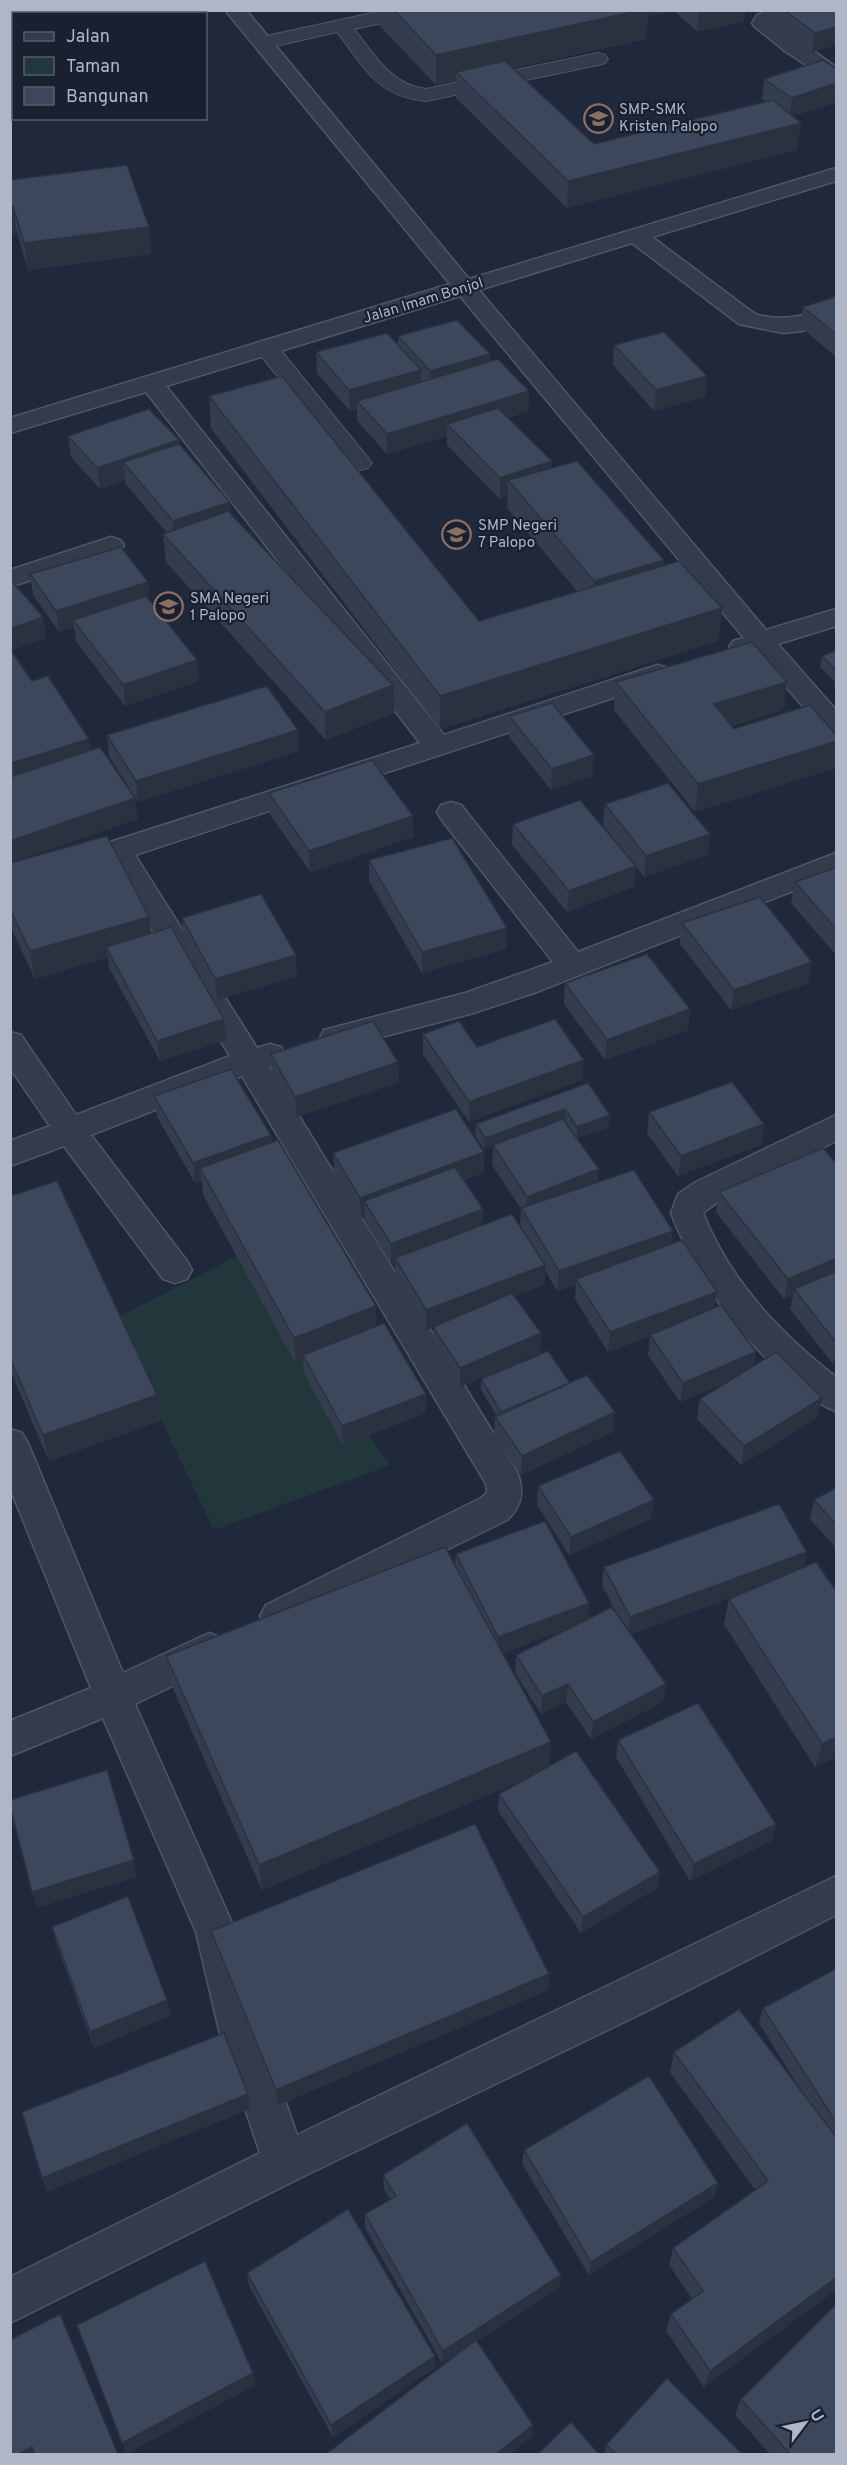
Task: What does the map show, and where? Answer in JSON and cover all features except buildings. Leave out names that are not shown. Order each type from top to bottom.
[{"type":"street","points":[[235,10],[761,641],[837,727]]},
{"type":"street","points":[[780,10],[775,15],[764,19],[762,23],[792,47],[837,76]]},
{"type":"street","name":"Jalan Imam Bonjol","points":[[10,426],[837,174]]},
{"type":"street","points":[[636,236],[747,319],[766,325],[792,327],[837,314]]},
{"type":"street","points":[[152,384],[438,747]]},
{"type":"street","points":[[10,579],[111,545]]},
{"type":"street","points":[[716,655],[837,617]]},
{"type":"street","points":[[10,885],[683,666]]},
{"type":"street","points":[[451,812],[574,967]]},
{"type":"street","points":[[10,1739],[113,1696],[494,1509],[504,1501],[506,1494],[502,1481],[250,1061],[118,851]]},
{"type":"street","points":[[10,1154],[250,1061],[470,1003],[574,967],[837,863]]},
{"type":"street","points":[[10,1043],[70,1131],[175,1270]]},
{"type":"street","points":[[837,1127],[708,1191],[690,1203],[687,1213],[694,1235],[746,1313],[782,1352],[837,1397]]},
{"type":"street","points":[[10,1443],[113,1696],[216,1932],[241,2034],[285,2163]]},
{"type":"street","points":[[10,2301],[285,2163],[837,1895]]},
{"type":"lane","points":[[262,43],[415,10]]},
{"type":"lane","points":[[342,26],[386,79],[396,88],[408,93],[426,94],[598,59]]},
{"type":"lane","points":[[266,347],[360,463]]},
{"type":"green space","points":[[241,1254],[390,1465],[214,1530],[113,1320]]},
{"type":"place","name":"SMP-SMK Kristen Palopo","points":[[598,118]]},
{"type":"place","name":"SMP Negeri 7 Palopo","points":[[457,534]]},
{"type":"place","name":"SMA Negeri 1 Palopo","points":[[169,607]]}]
